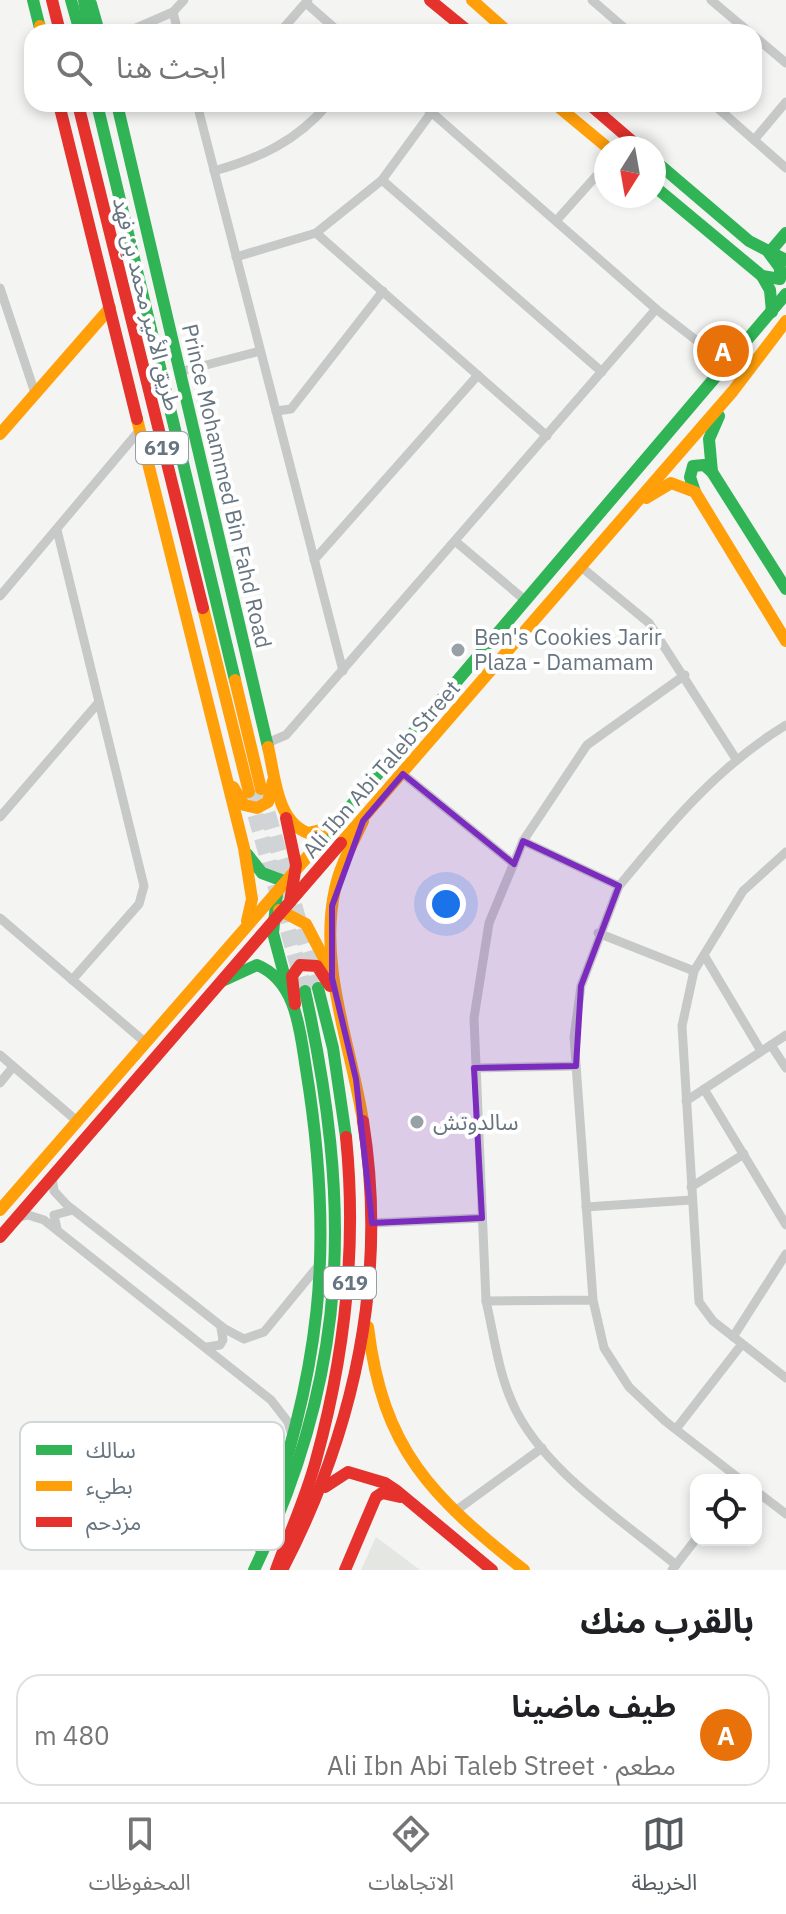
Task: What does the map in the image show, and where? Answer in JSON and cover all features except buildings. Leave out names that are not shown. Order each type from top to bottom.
[{"type":"main road","points":[[33,0],[39,24]]},
{"type":"main road","points":[[52,0],[58,24]]},
{"type":"main road","points":[[71,0],[78,24]]},
{"type":"main road","points":[[84,0],[88,24]]},
{"type":"main road","points":[[90,0],[97,24]]},
{"type":"main road","points":[[430,0],[459,24]]},
{"type":"main road","points":[[472,0],[499,24]]},
{"type":"main road","points":[[61,112],[244,848],[252,909],[236,940]]},
{"type":"main road","points":[[71,112],[96,179]]},
{"type":"main road","name":"طريق الأمير محمد بن فهد","points":[[80,112],[255,790],[100,112]]},
{"type":"main road","name":"Prince Mohammed Bin Fahd Road","points":[[119,112],[283,809],[289,881]]},
{"type":"main road","points":[[565,112],[594,136]]},
{"type":"main road","points":[[598,112],[626,136]]},
{"type":"main road","points":[[666,170],[769,253],[786,260]]},
{"type":"main road","points":[[666,196],[762,276],[770,290],[772,312]]},
{"type":"main road","points":[[769,253],[786,233]]},
{"type":"main road","points":[[762,276],[780,279],[782,274],[769,253]]},
{"type":"main road","name":"Ali Ibn Abi Taleb Street","points":[[0,1210],[289,881],[786,294]]},
{"type":"main road","points":[[0,434],[110,308]]},
{"type":"main road","name":"Ali Ibn Abi Taleb Street","points":[[282,910],[363,821],[733,391],[786,321]]},
{"type":"main road","points":[[712,472],[709,439],[733,391]]},
{"type":"main road","points":[[786,589],[712,472],[704,465],[693,466],[690,477],[695,492],[786,641]]},
{"type":"main road","points":[[627,511],[662,486],[681,485],[695,492]]},
{"type":"main road","points":[[223,767],[240,802],[257,808],[271,796],[273,767]]},
{"type":"main road","points":[[283,809],[293,826],[305,834],[321,833],[338,822]]},
{"type":"main road","points":[[332,978],[330,922],[335,887],[363,821]]},
{"type":"main road","points":[[244,848],[262,873],[289,881],[315,876]]},
{"type":"main road","points":[[0,1237],[273,925],[282,910],[289,881]]},
{"type":"main road","points":[[255,917],[282,910],[302,919],[316,933],[332,978],[356,1079],[371,1179],[372,1223],[366,1305],[347,1413],[325,1487],[279,1570]]},
{"type":"main road","points":[[273,925],[297,1019]]},
{"type":"main road","points":[[284,1472],[316,1347],[324,1242],[323,1176],[292,976],[300,965],[317,966],[336,996]]},
{"type":"main road","points":[[222,981],[250,966],[270,969],[297,1019]]},
{"type":"main road","name":"619","points":[[279,1570],[315,1465],[337,1375],[350,1282],[353,1229],[340,1074],[311,990],[334,1154],[332,1298],[319,1390],[284,1507]]},
{"type":"main road","points":[[366,1305],[371,1352],[382,1402],[403,1455],[454,1512],[524,1570]]},
{"type":"main road","points":[[325,1487],[339,1475],[357,1472],[385,1483],[492,1570]]},
{"type":"main road","points":[[345,1570],[376,1497],[388,1493],[406,1498]]},
{"type":"main road","points":[[252,1570],[259,1550]]},
{"type":"main road","name":"619","points":[[252,1570],[263,1550]]},
{"type":"street","points":[[145,24],[173,12],[184,0]]},
{"type":"street","points":[[592,0],[620,24]]},
{"type":"street","points":[[711,0],[740,24]]},
{"type":"street","points":[[287,24],[307,1],[331,24]]},
{"type":"street","points":[[173,12],[176,24]]},
{"type":"street","points":[[762,43],[786,63]]},
{"type":"street","points":[[754,140],[786,102]]},
{"type":"street","points":[[199,112],[343,671]]},
{"type":"street","points":[[214,171],[252,161],[277,148],[300,133],[320,112]]},
{"type":"street","points":[[722,112],[786,168]]},
{"type":"street","points":[[236,257],[316,233],[382,180],[431,113],[656,309],[728,365]]},
{"type":"street","points":[[556,221],[594,178]]},
{"type":"street","points":[[382,180],[602,372]]},
{"type":"street","points":[[316,233],[547,436]]},
{"type":"street","points":[[0,288],[35,393]]},
{"type":"street","points":[[276,411],[291,409],[383,291]]},
{"type":"street","points":[[267,743],[286,735],[656,309]]},
{"type":"street","points":[[179,372],[260,351]]},
{"type":"street","points":[[314,560],[478,375]]},
{"type":"street","points":[[0,596],[139,431]]},
{"type":"street","points":[[57,530],[144,886],[139,904],[72,980]]},
{"type":"street","points":[[455,541],[526,601]]},
{"type":"street","points":[[580,566],[649,623],[736,759]]},
{"type":"street","points":[[685,675],[587,745],[523,841],[489,923],[474,1018],[486,1301],[512,1403],[542,1448],[561,1469],[674,1567],[690,1546]]},
{"type":"street","points":[[0,817],[99,702]]},
{"type":"street","points":[[733,1474],[629,1387],[604,1348],[593,1300],[574,1037],[581,986],[598,933],[619,886],[686,804],[736,759],[786,725]]},
{"type":"street","points":[[403,774],[514,864]]},
{"type":"street","points":[[523,841],[619,886]]},
{"type":"street","points":[[785,854],[743,891],[694,971],[682,1026],[699,1302],[713,1321],[786,1378]]},
{"type":"street","points":[[0,918],[146,1043]]},
{"type":"street","points":[[598,933],[694,971]]},
{"type":"street","points":[[704,955],[761,1051]]},
{"type":"street","points":[[686,1101],[786,1035]]},
{"type":"street","points":[[771,1045],[786,1068]]},
{"type":"street","points":[[0,1055],[77,1121]]},
{"type":"street","points":[[475,1068],[576,1066]]},
{"type":"street","points":[[0,1083],[13,1067]]},
{"type":"street","points":[[704,1089],[786,1225]]},
{"type":"street","points":[[691,1187],[744,1154]]},
{"type":"street","points":[[52,1177],[54,1191],[73,1210],[221,1326],[244,1339],[264,1332],[311,1278],[319,1264],[324,1242]]},
{"type":"street","points":[[586,1207],[691,1200]]},
{"type":"street","points":[[57,1229],[54,1215],[73,1210]]},
{"type":"street","points":[[16,1218],[38,1217],[57,1229],[207,1347],[280,1410],[292,1432],[293,1444]]},
{"type":"street","points":[[372,1223],[482,1218]]},
{"type":"street","points":[[733,1337],[786,1254]]},
{"type":"street","points":[[486,1301],[593,1300]]},
{"type":"street","points":[[207,1347],[220,1345],[224,1335],[221,1326]]},
{"type":"street","points":[[676,1429],[742,1344]]},
{"type":"street","points":[[454,1512],[542,1448]]},
{"type":"street","points":[[762,1496],[786,1514]]},
{"type":"highlighted area","points":[[403,774],[514,864],[523,841],[619,886],[581,986],[576,1066],[474,1068],[482,1218],[372,1223],[356,1079],[332,978],[332,906],[363,821]]},
{"type":"shaded area","points":[[376,1537],[420,1570],[361,1570]]},
{"type":"tunnel","points":[[261,790],[318,988]]},
{"type":"tunnel","points":[[249,792],[305,991]]},
{"type":"traffic: fast","points":[[33,0],[39,24]]},
{"type":"traffic: fast","points":[[71,0],[78,24]]},
{"type":"traffic: fast","points":[[84,0],[88,24]]},
{"type":"traffic: fast","points":[[91,4],[97,24]]},
{"type":"traffic: fast","points":[[99,112],[235,680]]},
{"type":"traffic: fast","points":[[119,112],[268,747]]},
{"type":"traffic: fast","points":[[666,170],[749,241],[786,260]]},
{"type":"traffic: fast","points":[[666,196],[762,276],[770,290],[772,312]]},
{"type":"traffic: fast","points":[[762,276],[780,279],[780,268],[769,253],[786,233]]},
{"type":"traffic: fast","points":[[315,848],[786,294]]},
{"type":"traffic: fast","points":[[719,416],[709,439],[712,472],[786,589]]},
{"type":"traffic: fast","points":[[695,492],[690,477],[693,466],[704,465],[712,472]]},
{"type":"traffic: fast","points":[[247,854],[262,873],[289,883]]},
{"type":"traffic: fast","points":[[277,894],[273,933],[288,989]]},
{"type":"traffic: fast","points":[[222,981],[257,965],[281,983],[298,1024],[315,1135],[320,1196],[316,1311],[308,1367],[284,1466]]},
{"type":"traffic: fast","points":[[318,988],[333,1048],[346,1137]]},
{"type":"traffic: fast","points":[[284,1502],[309,1426],[325,1356],[333,1286],[335,1215],[330,1143],[305,991]]},
{"type":"traffic: fast","points":[[254,1570],[263,1550]]},
{"type":"traffic: slow","points":[[472,0],[499,24]]},
{"type":"traffic: slow","points":[[565,112],[594,136]]},
{"type":"traffic: slow","points":[[0,434],[110,308]]},
{"type":"traffic: slow","points":[[341,843],[733,391],[786,321]]},
{"type":"traffic: slow","points":[[137,419],[244,848],[252,899],[247,921]]},
{"type":"traffic: slow","points":[[646,498],[671,483],[695,492],[786,641]]},
{"type":"traffic: slow","points":[[203,608],[249,792]]},
{"type":"traffic: slow","points":[[235,680],[261,789]]},
{"type":"traffic: slow","points":[[268,747],[279,796],[289,818],[308,833],[329,828]]},
{"type":"traffic: slow","points":[[233,787],[244,805],[257,808],[268,802],[273,781]]},
{"type":"traffic: slow","points":[[363,821],[337,880],[331,918],[333,976],[363,1121]]},
{"type":"traffic: slow","points":[[0,1210],[315,848]]},
{"type":"traffic: slow","points":[[279,910],[306,924],[329,968]]},
{"type":"traffic: slow","points":[[368,1327],[375,1370],[386,1406],[399,1438],[417,1467],[462,1518],[524,1570]]},
{"type":"traffic: jam","points":[[52,0],[58,24]]},
{"type":"traffic: jam","points":[[430,0],[459,24]]},
{"type":"traffic: jam","points":[[61,112],[137,419]]},
{"type":"traffic: jam","points":[[80,112],[203,608]]},
{"type":"traffic: jam","points":[[598,112],[626,136]]},
{"type":"traffic: jam","points":[[286,818],[296,865],[290,902]]},
{"type":"traffic: jam","points":[[0,1237],[341,843]]},
{"type":"traffic: jam","points":[[295,1004],[292,976],[300,965],[317,966],[330,986]]},
{"type":"traffic: jam","points":[[282,1570],[329,1463],[359,1352],[368,1295],[371,1237],[370,1179],[363,1121]]},
{"type":"traffic: jam","points":[[284,1549],[316,1460],[341,1340],[350,1219],[346,1137]]},
{"type":"traffic: jam","points":[[325,1487],[348,1472],[385,1483],[492,1570]]},
{"type":"traffic: jam","points":[[345,1570],[376,1497],[382,1493],[400,1497]]},
{"type":"traffic: jam","points":[[276,1570],[284,1550]]},
{"type":"place","name":"طيف ماضينا","points":[[723,351]]},
{"type":"place","name":"Ben's Cookies Jarir Plaza - Damamam","points":[[458,650]]},
{"type":"place","name":"سالدوتش","points":[[417,1122]]}]
